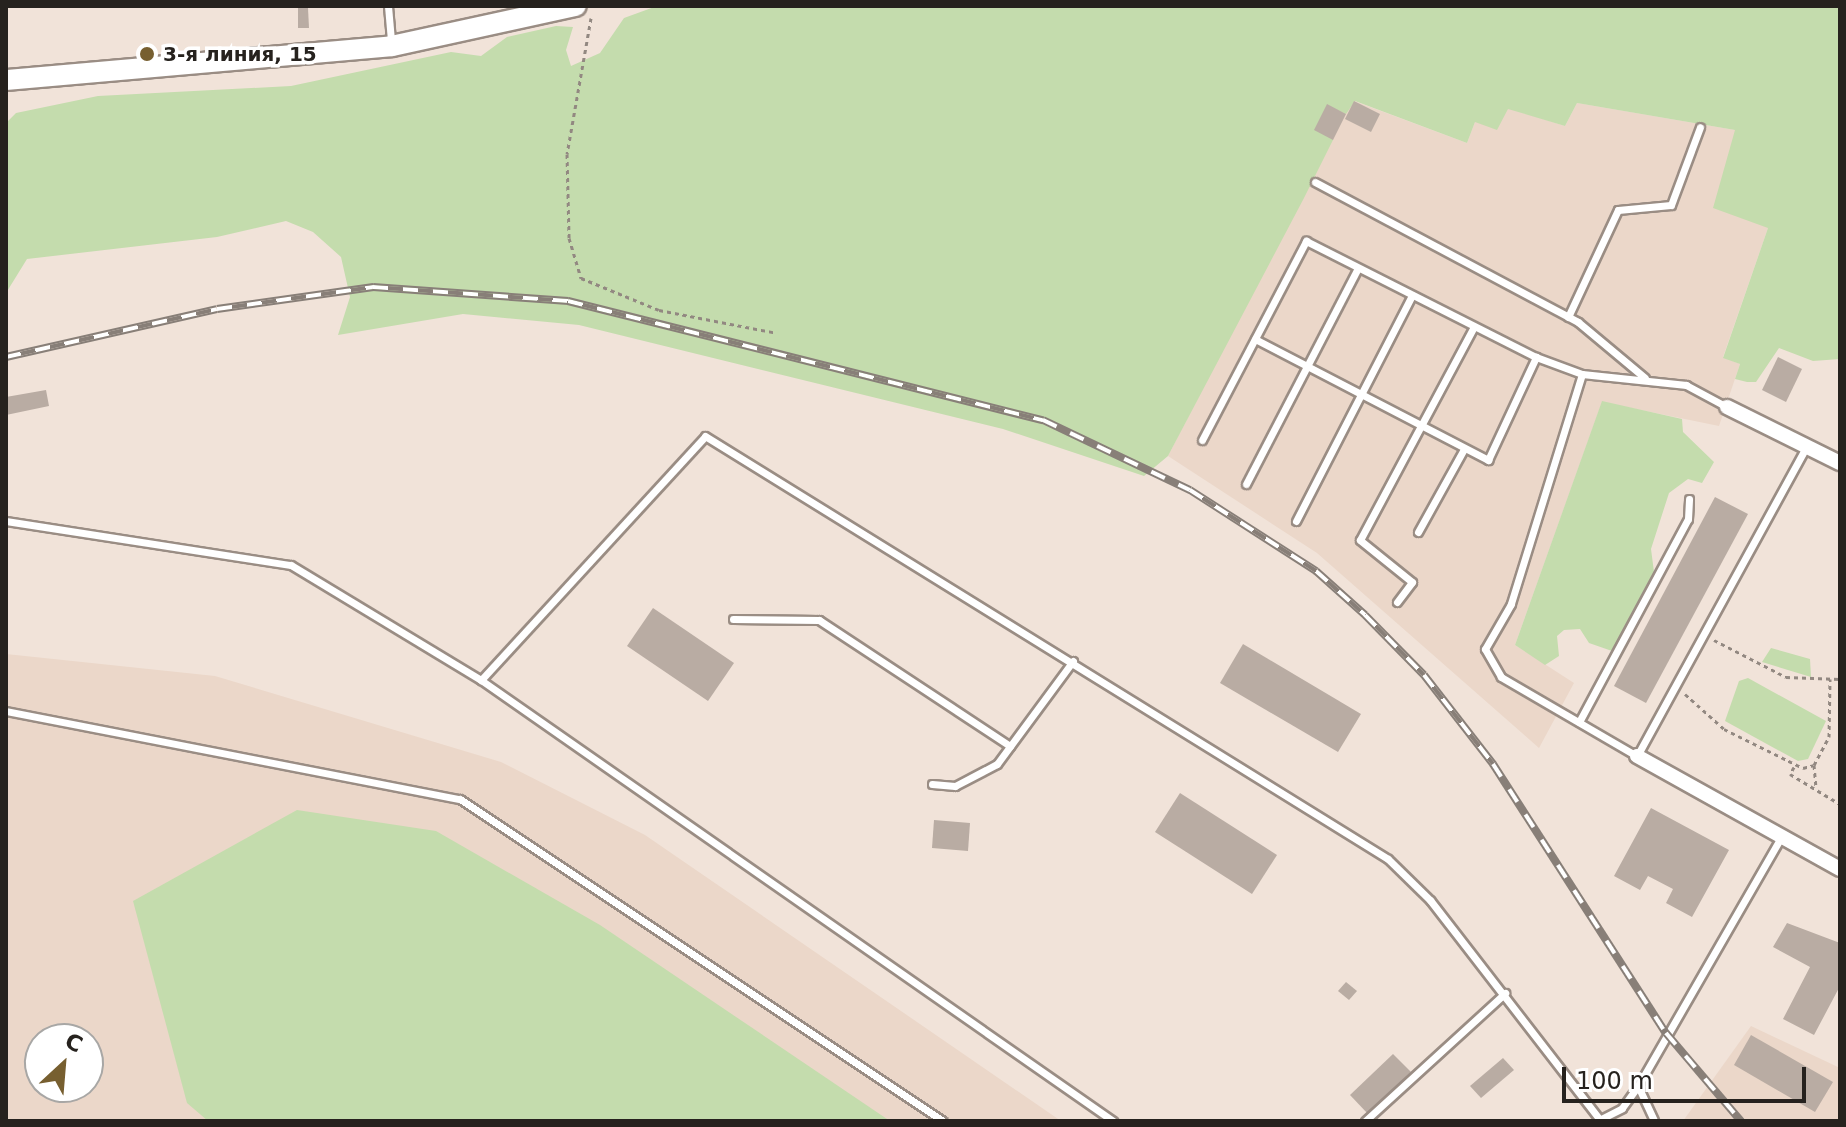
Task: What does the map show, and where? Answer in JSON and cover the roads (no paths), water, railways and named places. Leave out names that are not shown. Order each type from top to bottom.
[{"type":"main road","points":[[6,80],[392,46],[576,6]]},
{"type":"street","points":[[1727,407],[1840,463]]},
{"type":"street","points":[[1637,756],[1840,869]]},
{"type":"lane","points":[[388,6],[392,46]]},
{"type":"lane","points":[[1568,317],[1618,210],[1671,205],[1700,127]]},
{"type":"lane","points":[[1315,182],[1568,317],[1645,378]]},
{"type":"lane","points":[[1202,440],[1306,241],[1473,328],[1536,357],[1582,374],[1645,378],[1686,385],[1727,407]]},
{"type":"lane","points":[[1246,484],[1358,268]]},
{"type":"lane","points":[[1296,521],[1412,295]]},
{"type":"lane","points":[[1397,602],[1412,582],[1360,540],[1473,328]]},
{"type":"lane","points":[[1255,339],[1421,428],[1488,460],[1536,357]]},
{"type":"lane","points":[[1582,374],[1511,604],[1485,649],[1501,677],[1637,756],[1807,446]]},
{"type":"lane","points":[[481,680],[705,436],[1073,661],[1388,859],[1505,993],[1599,1120],[1638,1086],[1781,837]]},
{"type":"lane","points":[[1418,532],[1464,449]]},
{"type":"lane","points":[[1579,722],[1688,519],[1689,499]]},
{"type":"lane","points":[[6,521],[291,565],[481,680],[1113,1121]]},
{"type":"lane","points":[[733,619],[819,620],[1010,746]]},
{"type":"lane","points":[[932,784],[955,786],[997,764],[1073,661]]},
{"type":"lane","points":[[6,711],[460,799],[943,1121]]},
{"type":"lane","points":[[1365,1121],[1505,993]]},
{"type":"lane","points":[[1638,1086],[1654,1121]]},
{"type":"railway","points":[[6,357],[217,309],[373,287],[568,301],[1043,420],[1190,490],[1316,571],[1365,615],[1424,675],[1493,764],[1666,1033],[1741,1121]]},
{"type":"place","name":"3-я линия, 15","points":[[147,54]]}]
